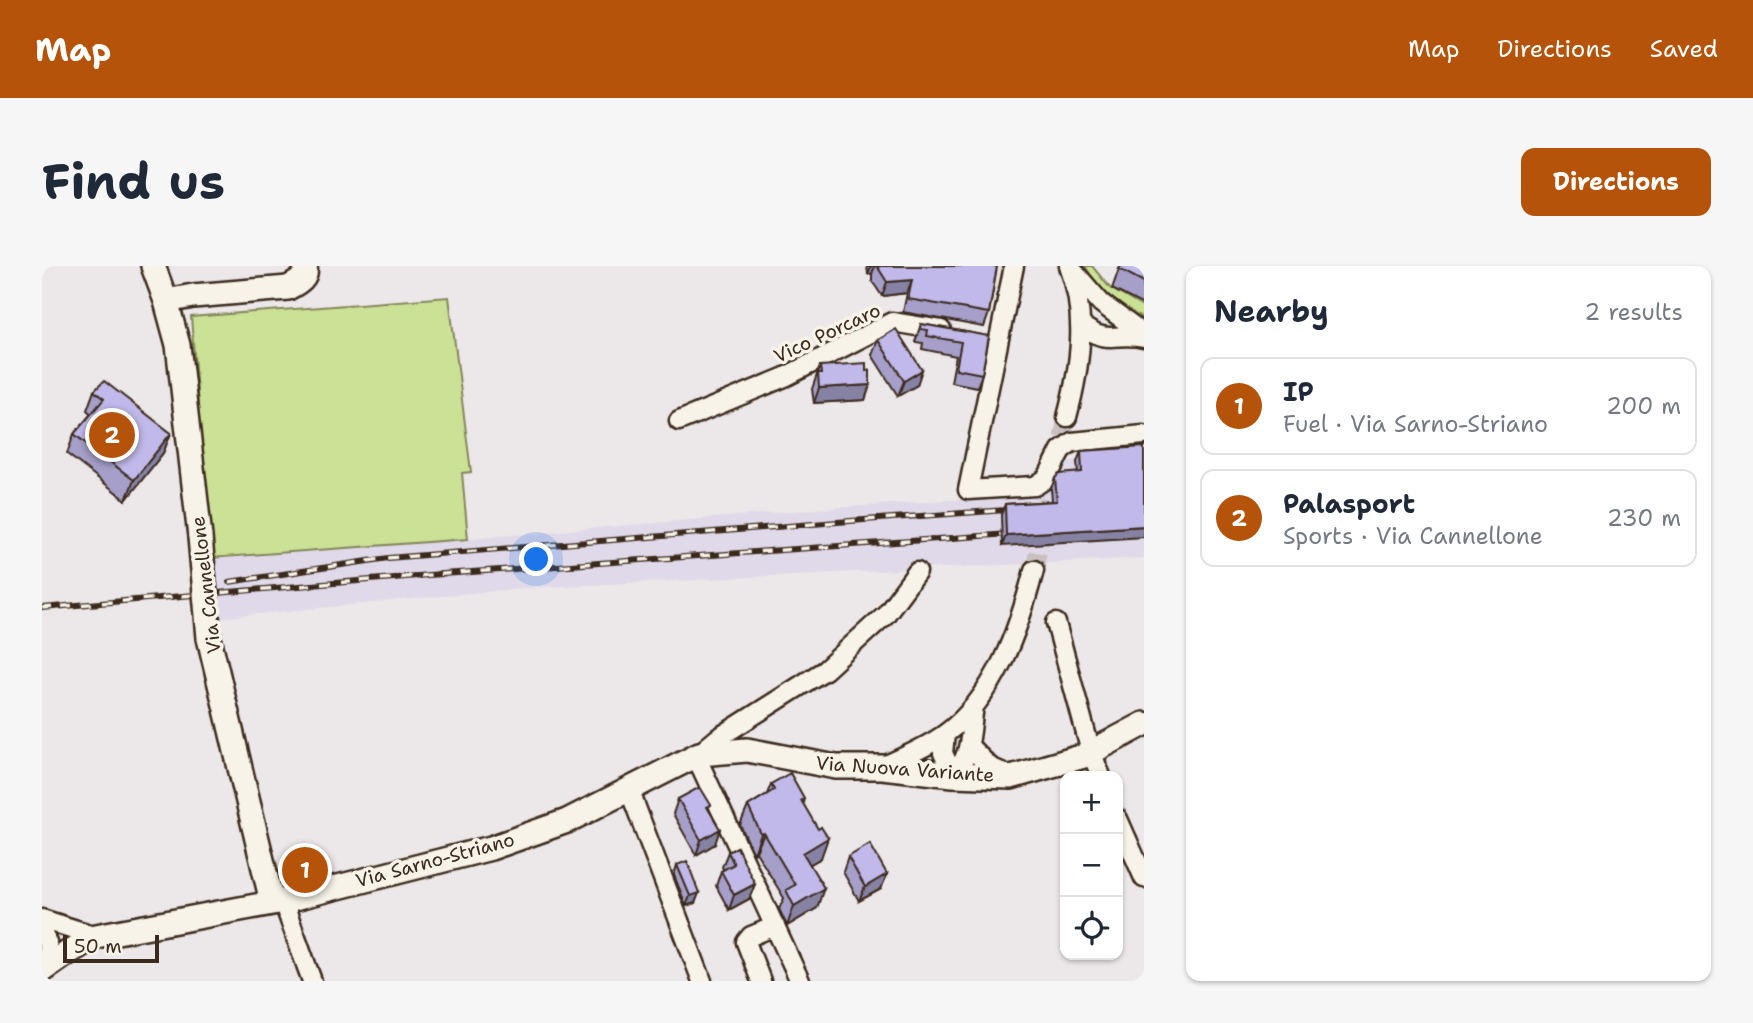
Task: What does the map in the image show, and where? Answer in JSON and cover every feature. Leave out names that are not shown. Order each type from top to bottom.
[{"type":"main road","name":"Via Cannellone","points":[[153,266],[178,345],[209,638],[278,902]]},
{"type":"main road","points":[[166,301],[193,296],[288,288],[302,280],[306,270],[304,266]]},
{"type":"main road","name":"Via Nuova Variante","points":[[699,754],[747,750],[836,767],[882,767],[953,775],[1011,776],[1084,756],[1144,724]]},
{"type":"main road","name":"Via Sarno-Striano","points":[[44,969],[96,936],[278,902],[491,848],[567,821],[699,754]]},
{"type":"street","points":[[1014,266],[993,339],[968,490],[1035,486],[1046,478],[1061,450],[1072,442],[1144,435]]},
{"type":"street","points":[[1069,266],[1086,288],[1118,318],[1144,337]]},
{"type":"street","points":[[1067,417],[1079,365],[1080,324],[1075,285],[1069,266]]},
{"type":"street","points":[[1080,324],[1098,314],[1118,318]]},
{"type":"street","name":"Vico Porcaro","points":[[679,421],[785,377],[892,322],[960,334]]},
{"type":"street","points":[[1080,324],[1093,334],[1112,338],[1144,337]]},
{"type":"street","points":[[1079,365],[1089,353],[1112,338]]},
{"type":"street","points":[[882,767],[945,734],[974,706],[990,683],[1021,620],[1034,570]]},
{"type":"street","points":[[800,981],[701,767],[699,754],[718,738],[825,670],[886,614],[917,572]]},
{"type":"street","points":[[1056,623],[1091,752],[1099,771]]},
{"type":"street","points":[[945,734],[943,753],[953,775],[963,765],[970,747],[974,706]]},
{"type":"street","points":[[970,747],[990,767],[1011,776]]},
{"type":"street","points":[[629,789],[702,981]]},
{"type":"street","points":[[1123,830],[1144,878]]},
{"type":"street","points":[[278,902],[312,981]]},
{"type":"street","points":[[47,926],[96,936]]},
{"type":"street","points":[[47,926],[69,952]]},
{"type":"street","points":[[44,969],[48,943],[47,926]]},
{"type":"street","points":[[761,981],[747,942],[751,936],[775,926]]},
{"type":"shaded area","points":[[1144,455],[1144,558],[522,588],[216,618],[210,558],[1027,495],[1043,492],[1065,462]]},
{"type":"green space","points":[[1085,266],[1092,266],[1110,288],[1144,308],[1144,319],[1111,297]]},
{"type":"green space","points":[[449,297],[471,472],[462,473],[468,539],[210,558],[191,317]]},
{"type":"building","points":[[877,266],[997,266],[989,313],[908,299],[912,280],[887,282]]},
{"type":"building","points":[[1121,266],[1144,266],[1144,282],[1119,269]]},
{"type":"building","points":[[921,324],[989,336],[982,374],[956,369],[961,342],[927,336],[928,330],[920,329]]},
{"type":"building","points":[[896,329],[922,370],[904,381],[878,340]]},
{"type":"building","points":[[866,363],[866,371],[870,370],[870,385],[819,388],[820,366]]},
{"type":"building","points":[[104,381],[171,433],[134,480],[74,434],[104,399],[94,391]]},
{"type":"building","points":[[1144,447],[1144,526],[1006,535],[1005,504],[1057,501],[1055,478],[1059,474],[1082,472],[1081,451]]},
{"type":"building","points":[[790,773],[804,798],[801,800],[818,829],[821,827],[828,838],[803,853],[824,888],[794,906],[786,890],[795,885],[764,833],[761,834],[748,806],[774,790],[771,784]]},
{"type":"building","points":[[700,787],[711,805],[707,807],[720,829],[701,840],[678,799]]},
{"type":"building","points":[[870,844],[887,874],[865,887],[848,857]]},
{"type":"building","points":[[737,847],[755,884],[734,895],[721,871],[734,864],[728,852]]},
{"type":"building","points":[[687,861],[699,893],[690,896],[677,865]]},
{"type":"tunnel","points":[[1034,570],[1067,417]]},
{"type":"railway","points":[[229,582],[388,558],[1020,509]]},
{"type":"railway","points":[[42,608],[429,575],[1023,533]]},
{"type":"place","name":"Palasport","points":[[112,435]]},
{"type":"place","name":"IP","points":[[305,870]]}]
